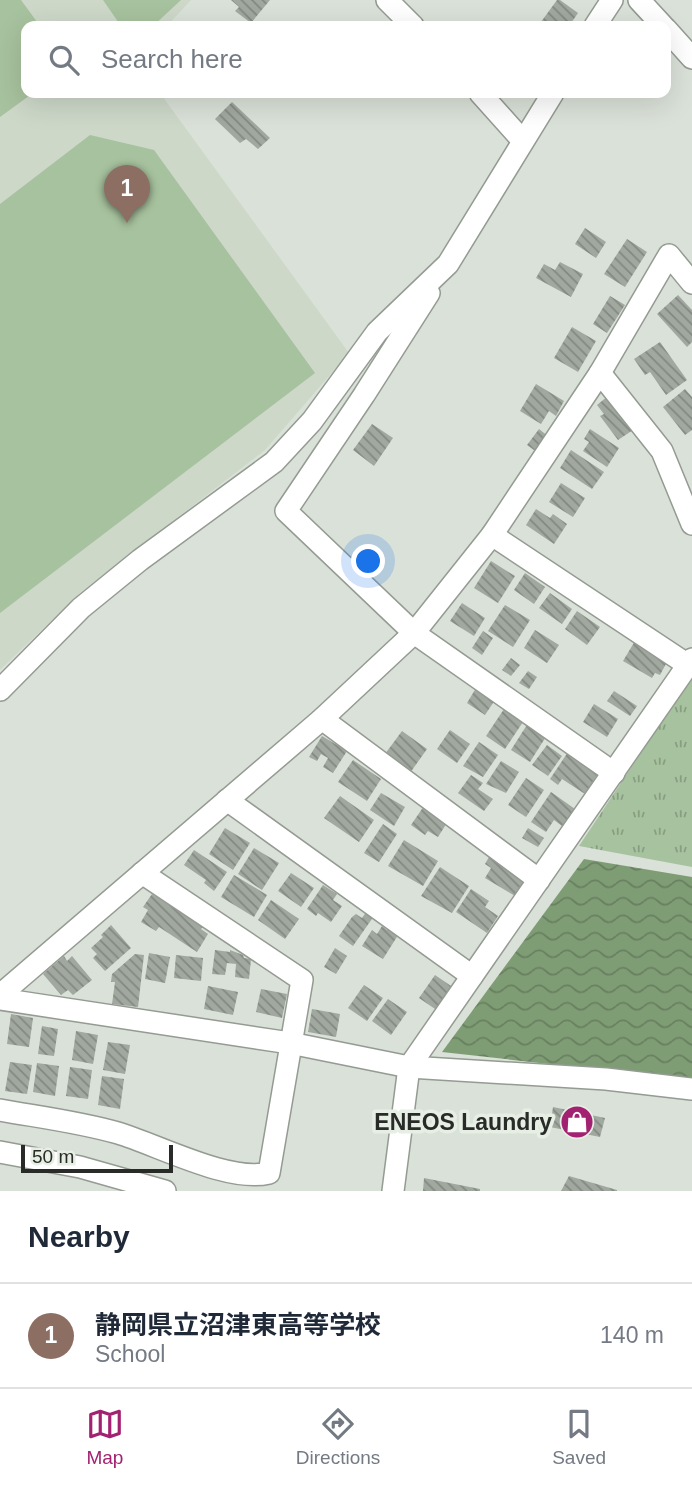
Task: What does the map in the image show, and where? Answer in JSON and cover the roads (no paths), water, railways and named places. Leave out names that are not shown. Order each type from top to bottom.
[{"type":"street","points":[[387,0],[408,21]]},
{"type":"street","points":[[598,21],[612,0]]},
{"type":"street","points":[[639,0],[658,21]]},
{"type":"street","points":[[671,36],[692,58]]},
{"type":"street","points":[[484,98],[523,141]]},
{"type":"street","points":[[550,98],[448,264],[286,511],[414,633],[614,773]]},
{"type":"street","points":[[0,997],[322,719],[414,633],[492,535],[600,373],[669,255],[692,283]]},
{"type":"street","points":[[0,690],[81,608],[274,462],[312,421],[377,332],[448,264]]},
{"type":"street","points":[[600,373],[662,451],[692,524]]},
{"type":"street","points":[[393,1191],[409,1067],[690,662],[492,535]]},
{"type":"street","points":[[322,719],[540,880]]},
{"type":"street","points":[[227,800],[472,976]]},
{"type":"street","points":[[0,1110],[116,1133],[215,1168],[257,1176],[269,1173],[302,980],[142,873]]},
{"type":"street","points":[[0,997],[290,1043],[409,1067],[606,1079],[692,1089]]},
{"type":"street","points":[[0,1152],[80,1167],[165,1191]]},
{"type":"water","points":[[584,859],[692,877],[692,1080],[442,1052]]},
{"type":"place","name":"静岡県立沼津東高等学校","points":[[127,223]]},
{"type":"place","name":"ENEOS Laundry","points":[[577,1122]]}]
